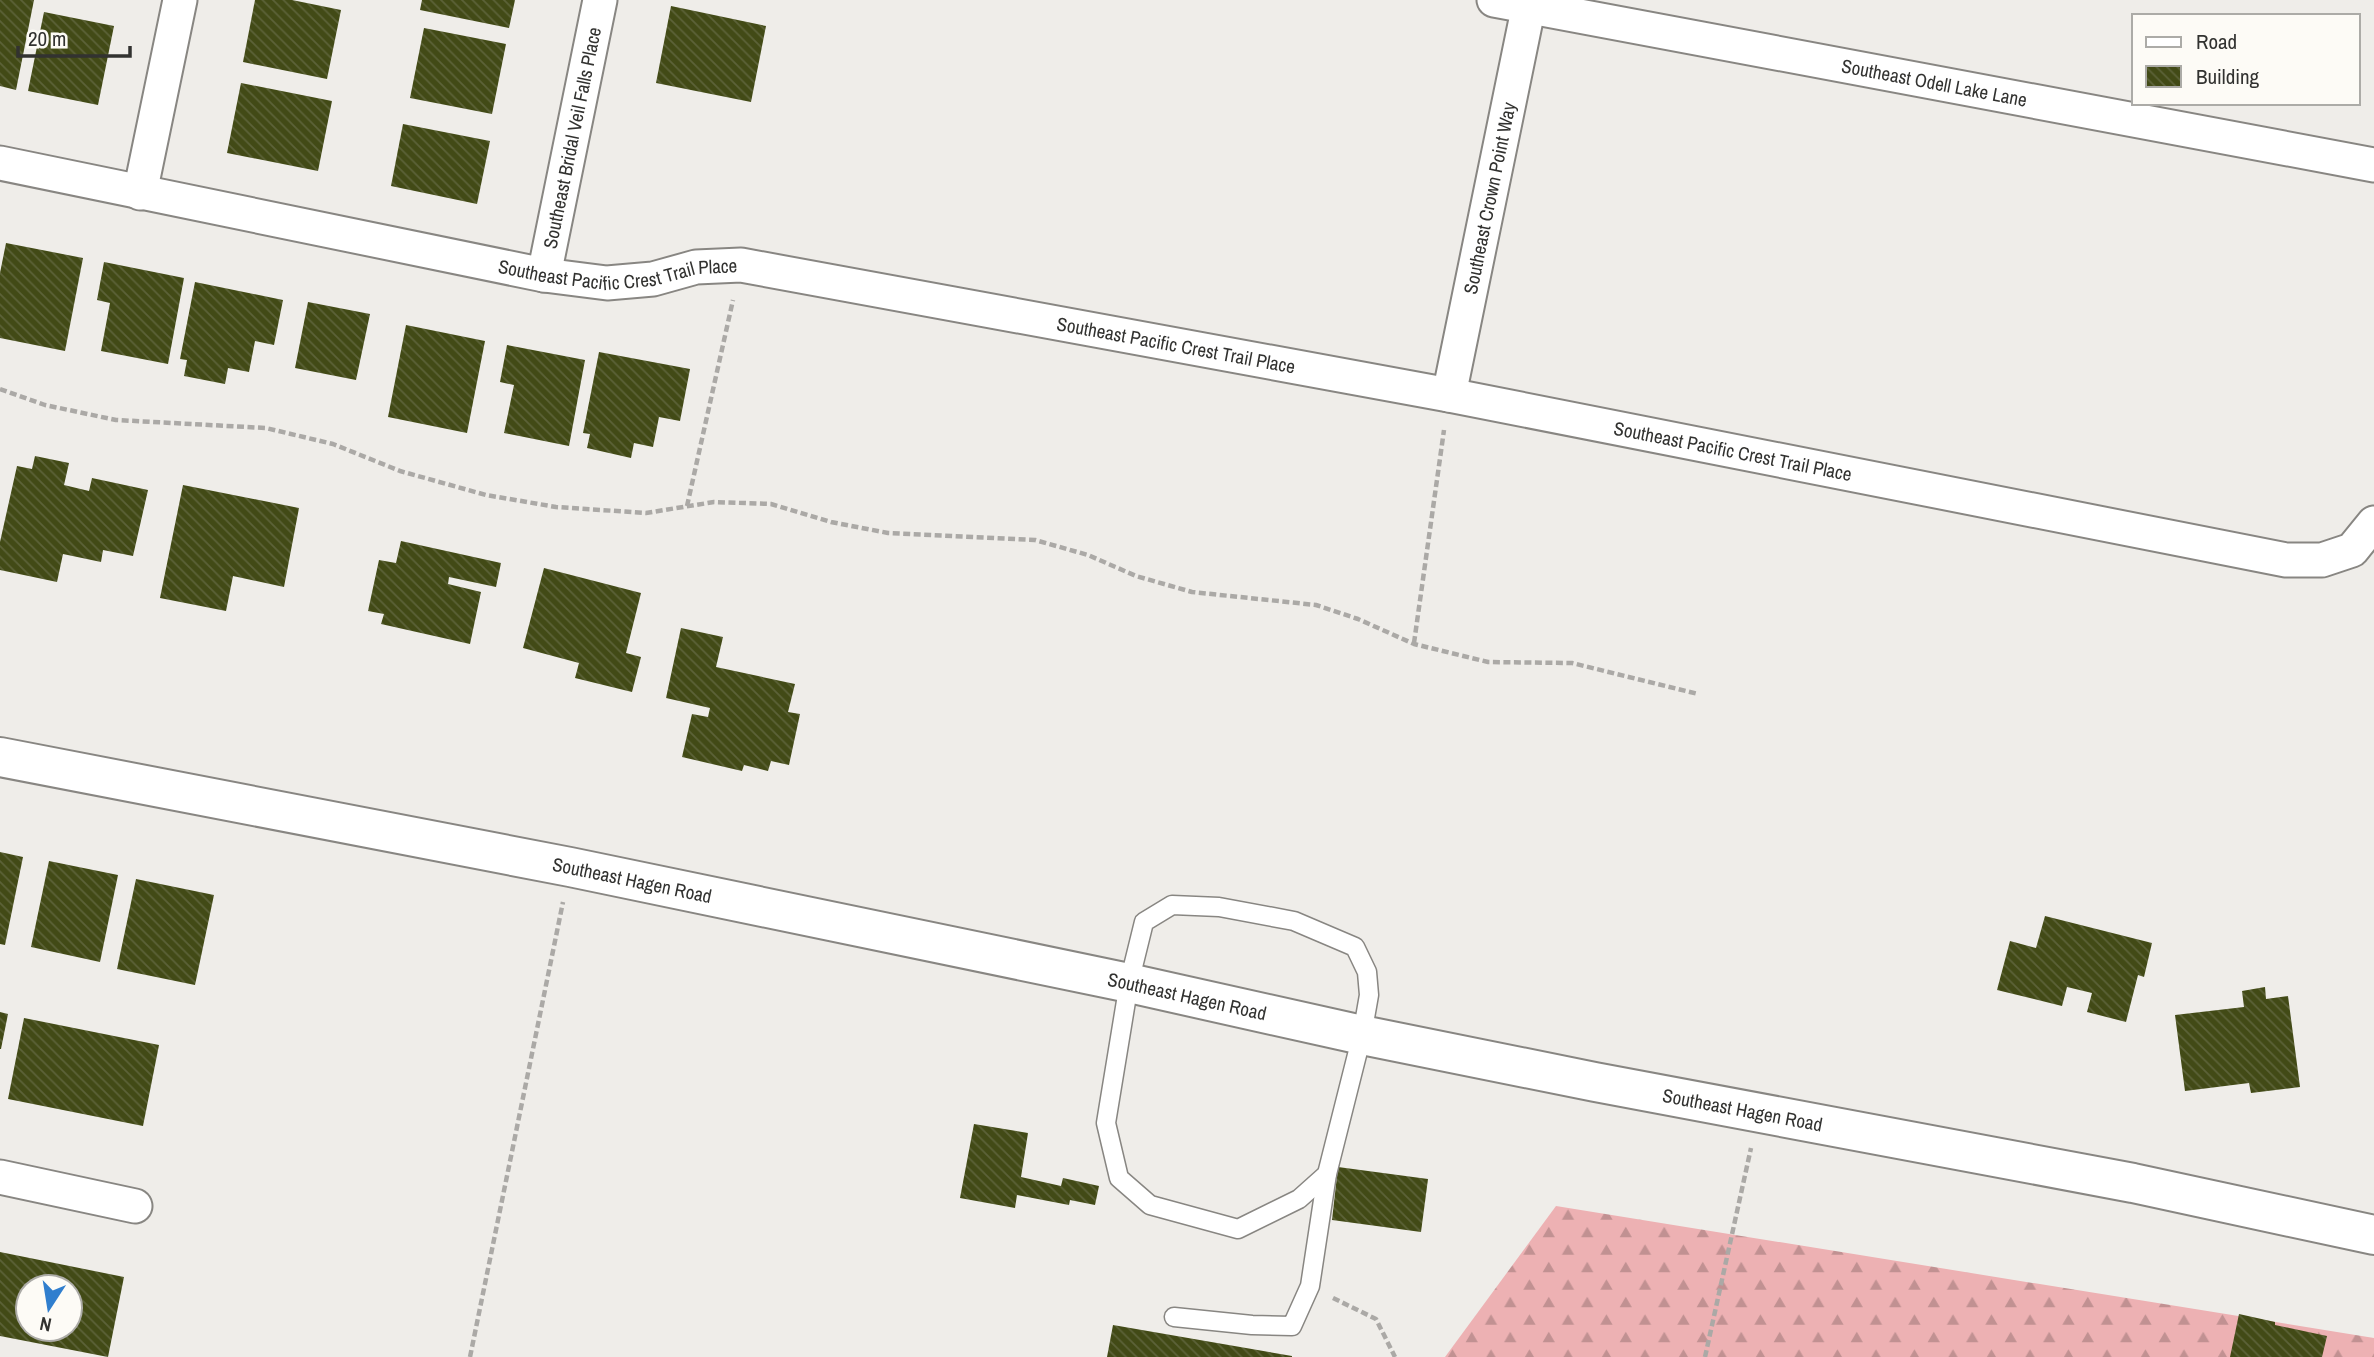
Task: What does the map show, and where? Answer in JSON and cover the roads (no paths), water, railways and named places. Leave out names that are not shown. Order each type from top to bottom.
[{"type":"street","points":[[140,193],[180,0]]},
{"type":"street","name":"Southeast Bridal Veil Falls Place","points":[[544,275],[600,0]]},
{"type":"street","name":"Southeast Odell Lake Lane","points":[[1494,0],[1530,3],[2374,165]]},
{"type":"street","name":"Southeast Crown Point Way","points":[[1449,395],[1530,3]]},
{"type":"street","name":"Southeast Pacific Crest Trail Place","points":[[0,163],[544,275],[607,283],[653,279],[696,267],[741,265],[1449,395],[2286,560],[2322,560],[2351,550],[2374,523]]},
{"type":"street","name":"Southeast Hagen Road","points":[[0,757],[570,867],[1129,983],[1362,1035],[2133,1183],[2374,1235]]},
{"type":"street","points":[[0,1177],[135,1206]]},
{"type":"lane","points":[[1174,1317],[1292,1326],[1310,1286],[1327,1174],[1362,1035],[1368,995],[1367,972],[1355,947],[1294,921],[1219,907],[1172,905],[1144,922],[1129,983],[1106,1123],[1119,1178],[1150,1205],[1238,1229],[1299,1199],[1327,1174]]}]
